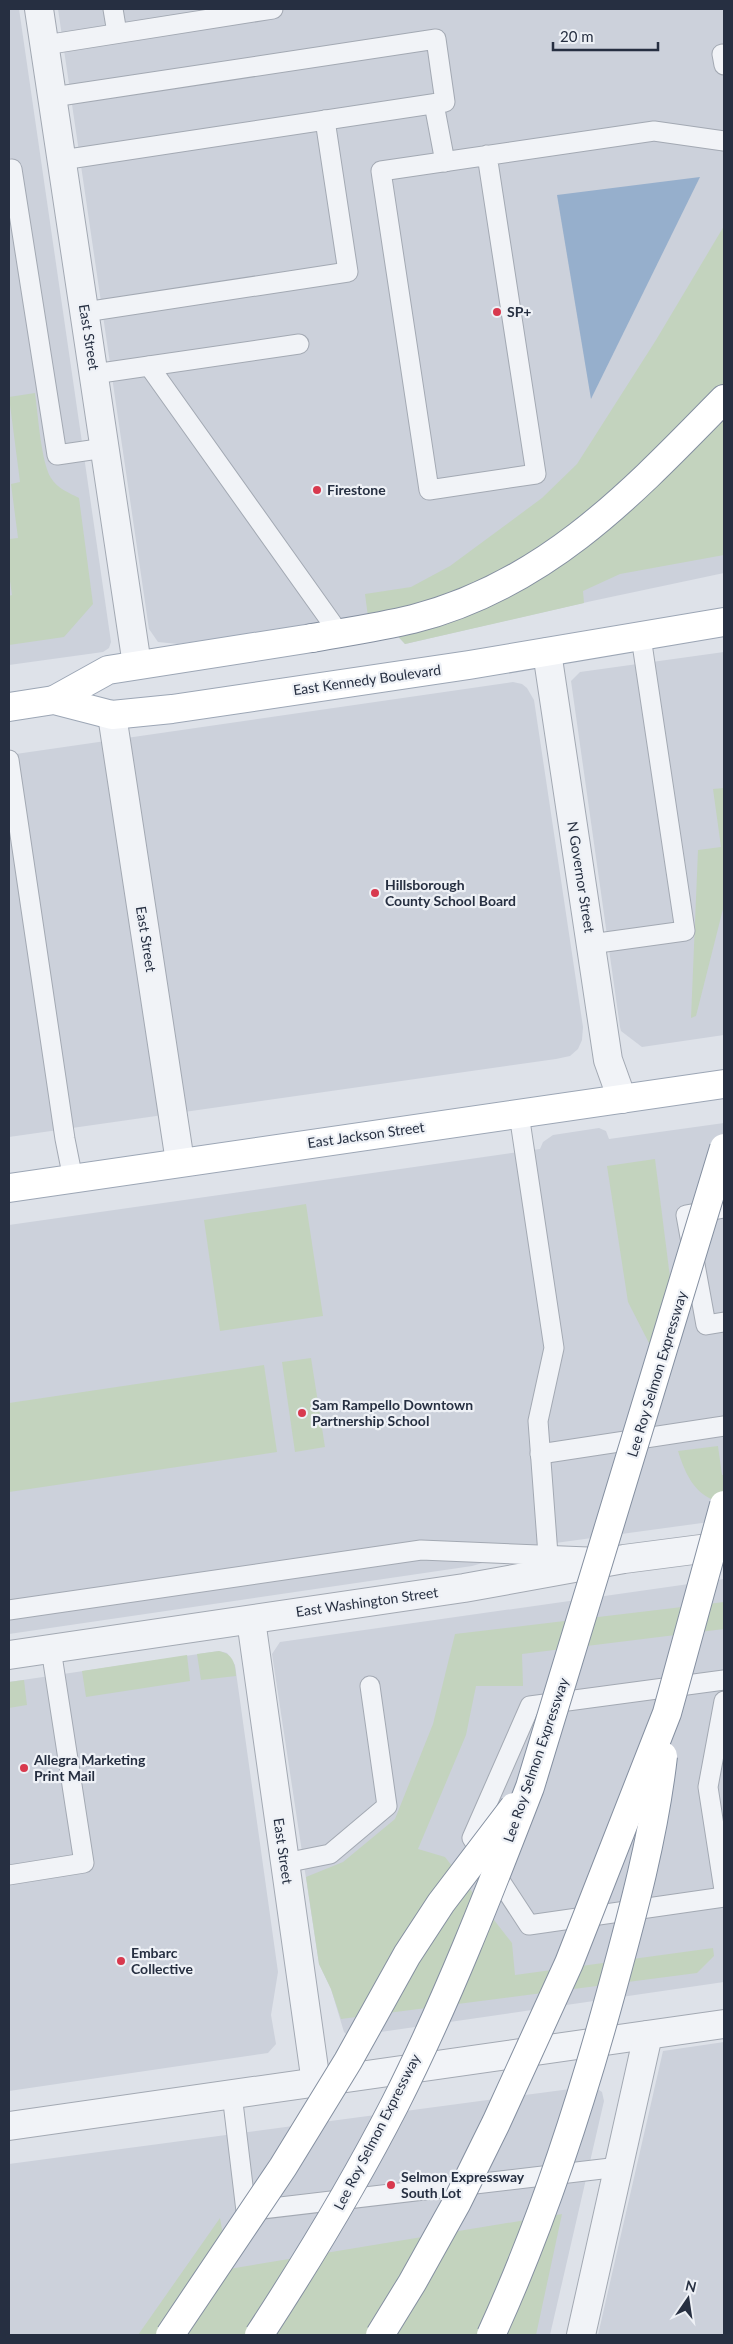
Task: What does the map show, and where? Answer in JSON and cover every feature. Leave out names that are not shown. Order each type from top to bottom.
[{"type":"main road","points":[[54,700],[108,670],[312,638],[414,619],[458,603],[513,579],[550,558],[580,537],[636,488],[724,399]]},
{"type":"main road","name":"East Kennedy Boulevard","points":[[9,707],[54,700],[112,715],[181,708],[642,637],[724,622]]},
{"type":"main road","name":"East Jackson Street","points":[[9,1188],[724,1084]]},
{"type":"main road","name":"Lee Roy Selmon Expressway","points":[[259,2335],[341,2204],[395,2103],[446,1993],[530,1787],[724,1148]]},
{"type":"main road","points":[[380,2335],[412,2283],[456,2204],[526,2061],[603,1880],[667,1713],[724,1506]]},
{"type":"main road","points":[[491,2335],[519,2273],[591,2067],[648,1852],[660,1786],[667,1713]]},
{"type":"main road","points":[[170,2335],[284,2167],[348,2061],[407,1955],[441,1903],[530,1787]]},
{"type":"street","name":"East Street","points":[[39,9],[137,665]]},
{"type":"street","name":"N Governor Street","points":[[547,652],[608,1060],[622,1099]]},
{"type":"street","name":"East Street","points":[[112,715],[180,1162]]},
{"type":"street","name":"East Washington Street","points":[[9,1655],[464,1588],[549,1564],[624,1559],[724,1546]]},
{"type":"street","name":"East Street","points":[[251,1620],[316,2083]]},
{"type":"street","points":[[9,2126],[724,2024]]},
{"type":"street","points":[[580,2335],[620,2167],[648,2035]]},
{"type":"lane","points":[[113,9],[117,33]]},
{"type":"lane","points":[[45,45],[273,9]]},
{"type":"lane","points":[[53,97],[436,39],[445,102],[62,160]]},
{"type":"lane","points":[[434,104],[445,162]]},
{"type":"lane","points":[[85,312],[348,272],[325,120]]},
{"type":"lane","points":[[487,155],[536,474],[430,490],[381,171],[487,155],[654,131],[724,140]]},
{"type":"lane","points":[[12,168],[57,455],[105,448]]},
{"type":"lane","points":[[94,374],[299,344]]},
{"type":"lane","points":[[149,366],[339,633]]},
{"type":"lane","points":[[591,944],[685,931],[642,637]]},
{"type":"lane","points":[[9,760],[65,1139],[73,1179]]},
{"type":"lane","points":[[9,1610],[421,1550],[549,1564],[538,1422],[554,1348],[519,1114]]},
{"type":"lane","points":[[724,1208],[686,1215],[706,1325],[724,1322]]},
{"type":"lane","points":[[540,1454],[724,1426]]},
{"type":"lane","points":[[9,1875],[84,1863],[50,1649]]},
{"type":"lane","points":[[724,1680],[530,1706],[472,1838],[529,1925],[724,1897]]},
{"type":"lane","points":[[285,1862],[330,1854],[387,1806],[370,1686]]},
{"type":"lane","points":[[724,1701],[708,1787],[724,1890]]},
{"type":"lane","points":[[232,2094],[246,2211],[620,2167]]},
{"type":"shaded area","points":[[9,9],[19,9],[111,642],[109,648],[103,652],[9,665]]},
{"type":"shaded area","points":[[58,9],[724,9],[724,573],[405,644],[378,615],[178,644],[158,642],[149,629]]},
{"type":"shaded area","points":[[724,652],[724,1035],[642,1047],[621,1031],[620,1027],[571,681],[580,672]]},
{"type":"shaded area","points":[[513,682],[522,684],[527,688],[534,700],[583,1027],[582,1040],[578,1049],[570,1056],[556,1059],[9,1137],[9,755]]},
{"type":"shaded area","name":"Sam Rampello Downtown Partnership School","points":[[724,1123],[724,1520],[548,1544],[472,1566],[9,1634],[9,1225],[540,1149],[543,1142],[553,1135],[599,1128],[606,1131],[609,1139]]},
{"type":"shaded area","points":[[724,1579],[724,1982],[348,2036],[344,2032],[331,1989],[319,1964],[272,1654],[280,1642]]},
{"type":"shaded area","points":[[219,1651],[227,1653],[235,1665],[278,1972],[271,2015],[276,2044],[268,2053],[9,2091],[9,1682]]},
{"type":"shaded area","points":[[724,2042],[724,2335],[598,2335],[663,2051]]},
{"type":"shaded area","points":[[593,2086],[602,2092],[604,2101],[550,2335],[9,2335],[9,2164]]},
{"type":"green space","points":[[724,226],[724,555],[620,574],[583,591],[584,603],[405,644],[378,615],[368,617],[365,594],[411,587],[450,566],[542,498],[577,464],[656,340]]},
{"type":"green space","points":[[35,393],[42,450],[48,471],[56,485],[79,498],[93,604],[64,637],[9,645],[9,596],[12,595],[9,574],[9,539],[18,538],[11,484],[20,482],[9,397]]},
{"type":"green space","points":[[724,788],[724,905],[696,1016],[691,1018],[698,850],[721,847],[713,789]]},
{"type":"green space","points":[[655,1159],[678,1340],[650,1345],[628,1302],[607,1166]]},
{"type":"green space","points":[[306,1204],[323,1316],[220,1331],[204,1220]]},
{"type":"green space","points":[[311,1358],[325,1447],[295,1452],[282,1362]]},
{"type":"green space","points":[[264,1365],[277,1452],[9,1492],[9,1403]]},
{"type":"green space","points":[[718,1446],[722,1475],[724,1475],[724,1503],[714,1500],[699,1491],[689,1477],[678,1451]]},
{"type":"green space","points":[[724,1602],[724,1629],[522,1654],[523,1686],[476,1686],[466,1735],[418,1849],[445,1857],[512,1943],[515,1975],[713,1948],[714,1956],[697,1973],[341,2019],[331,1989],[319,1964],[306,1877],[343,1862],[395,1819],[433,1724],[455,1634]]},
{"type":"green space","points":[[224,1652],[230,1657],[235,1667],[236,1676],[201,1680],[197,1654]]},
{"type":"green space","points":[[187,1655],[190,1681],[86,1697],[82,1671]]},
{"type":"green space","points":[[24,1680],[27,1705],[9,1708],[9,1682]]},
{"type":"green space","points":[[562,2214],[536,2335],[138,2335],[220,2218],[229,2269]]},
{"type":"water","points":[[700,177],[591,399],[557,195]]},
{"type":"place","name":"SP+","points":[[497,312]]},
{"type":"place","name":"Firestone","points":[[317,490]]},
{"type":"place","name":"Hillsborough County School Board","points":[[375,893]]},
{"type":"place","name":"Sam Rampello Downtown Partnership School","points":[[302,1413]]},
{"type":"place","name":"Allegra Marketing Print Mail","points":[[24,1768]]},
{"type":"place","name":"Embarc Collective","points":[[121,1961]]},
{"type":"place","name":"Selmon Expressway South Lot","points":[[391,2185]]}]
